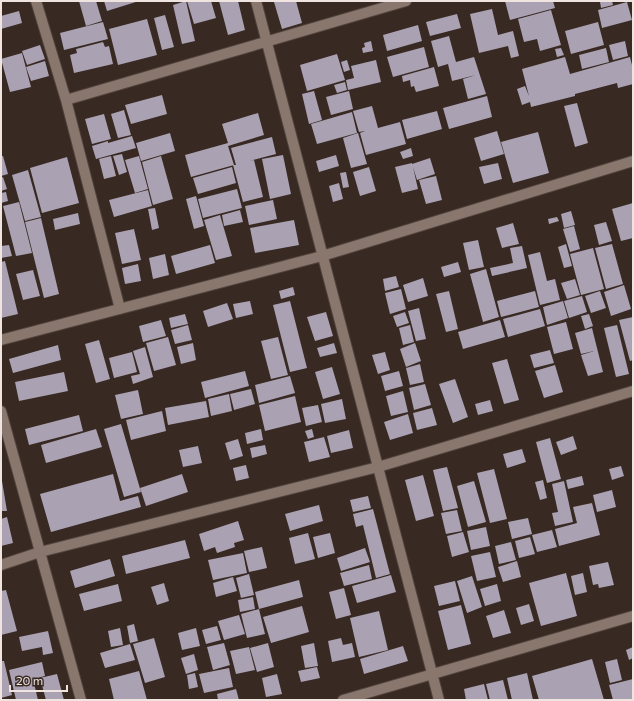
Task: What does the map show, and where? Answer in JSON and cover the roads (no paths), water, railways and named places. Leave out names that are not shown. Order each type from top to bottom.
[{"type":"street","points":[[36,1],[66,100],[120,309]]},
{"type":"street","points":[[256,1],[439,700]]},
{"type":"street","points":[[66,100],[406,1]]},
{"type":"street","points":[[1,340],[322,256],[633,161]]},
{"type":"street","points":[[1,565],[40,552],[378,466],[633,390]]},
{"type":"street","points":[[1,414],[81,700]]},
{"type":"street","points":[[343,700],[633,616]]}]
